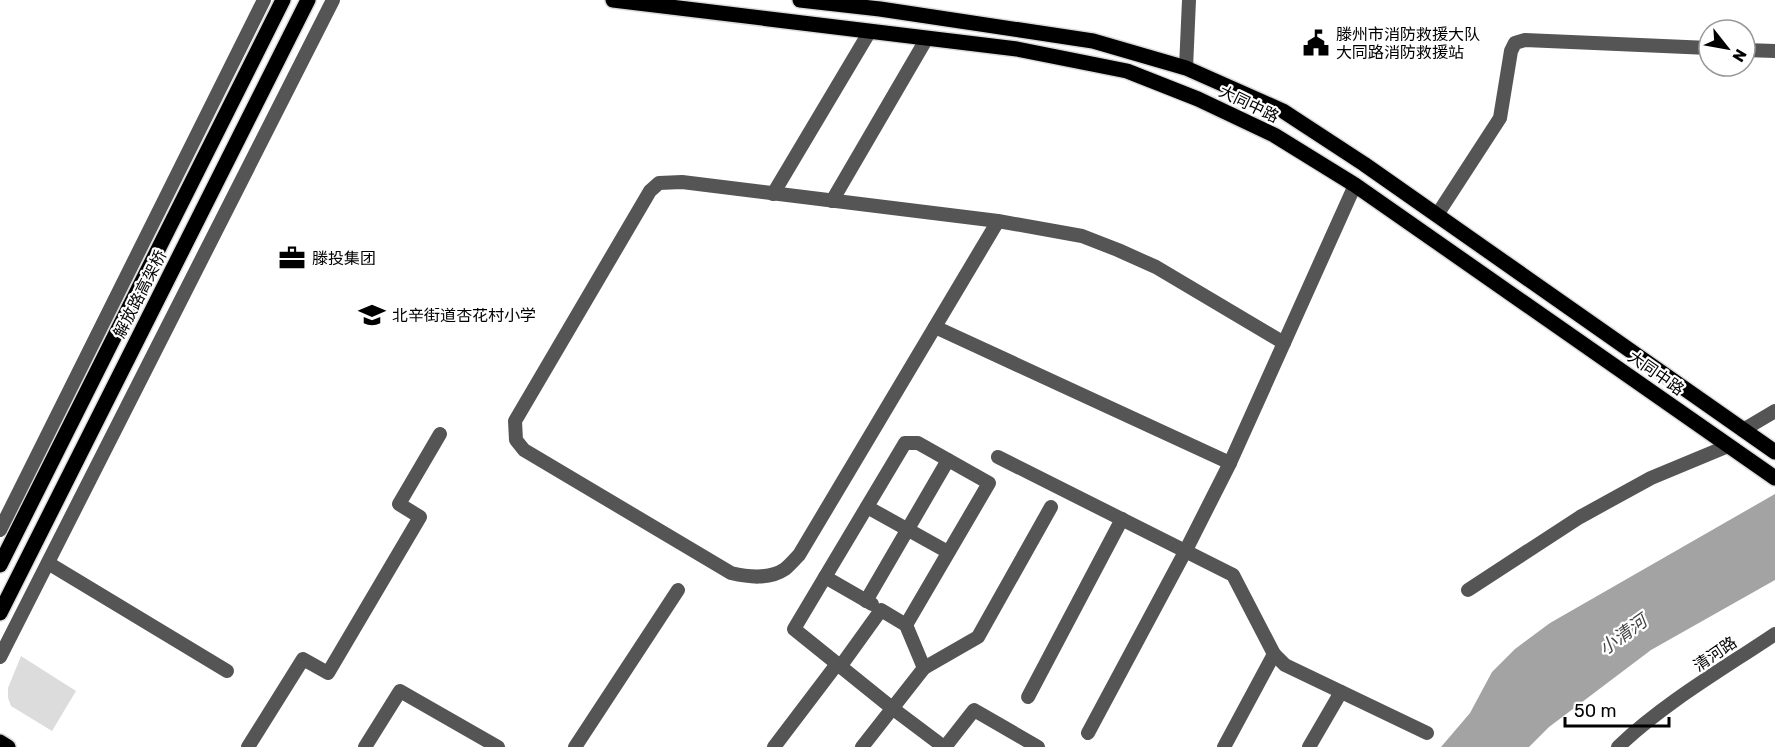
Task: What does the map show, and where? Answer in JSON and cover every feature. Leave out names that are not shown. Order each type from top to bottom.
[{"type":"main road","name":"解放路高架桥","points":[[0,565],[283,0]]},
{"type":"main road","name":"解放路高架桥","points":[[2,609],[308,0]]},
{"type":"main road","name":"大同中路","points":[[613,0],[1017,49],[1127,71],[1198,99],[1274,135],[1355,186],[1771,475]]},
{"type":"main road","name":"大同中路","points":[[800,0],[880,9],[1093,41],[1186,68],[1283,111],[1364,164],[1775,452]]},
{"type":"main road","points":[[0,742],[8,747]]},
{"type":"street","points":[[0,530],[5,506],[264,0]]},
{"type":"street","points":[[0,657],[333,0]]},
{"type":"street","points":[[1186,68],[1189,0]]},
{"type":"street","points":[[773,194],[870,31]]},
{"type":"street","points":[[832,201],[927,38]]},
{"type":"street","points":[[1437,215],[1500,118],[1511,51],[1515,43],[1525,40],[1697,47]]},
{"type":"street","points":[[1757,50],[1775,51]]},
{"type":"street","points":[[998,221],[799,555],[783,570],[764,576],[749,577],[731,573],[524,450],[516,440],[515,421],[650,191],[659,183],[682,182],[998,221],[1082,236],[1156,267],[1284,343]]},
{"type":"street","points":[[1088,733],[1230,463],[1355,186]]},
{"type":"street","points":[[935,327],[1230,463]]},
{"type":"street","points":[[1743,430],[1775,411]]},
{"type":"street","points":[[248,747],[303,659],[328,673],[420,517],[399,504],[440,434]]},
{"type":"street","points":[[906,625],[989,483],[918,443],[905,443],[794,629],[838,666],[945,747],[974,710],[1032,746]]},
{"type":"street","points":[[1468,590],[1580,517],[1651,478],[1728,446]]},
{"type":"street","points":[[998,458],[1233,575],[1274,654],[1285,665],[1427,733]]},
{"type":"street","points":[[866,601],[948,460]]},
{"type":"street","points":[[867,507],[948,552]]},
{"type":"street","points":[[862,747],[924,668],[978,637],[1051,507]]},
{"type":"street","points":[[1028,697],[1122,519]]},
{"type":"street","points":[[48,563],[227,671]]},
{"type":"street","points":[[825,577],[906,625],[924,668]]},
{"type":"street","points":[[575,747],[678,590]]},
{"type":"street","points":[[774,747],[881,610]]},
{"type":"street","name":"清河路","points":[[1618,747],[1634,731],[1670,705],[1775,634]]},
{"type":"street","points":[[1224,747],[1274,654]]},
{"type":"street","points":[[365,747],[400,691],[498,747]]},
{"type":"street","points":[[1310,747],[1341,692]]},
{"type":"shaded area","points":[[21,656],[76,691],[52,731],[11,706],[8,688]]},
{"type":"water","name":"小清河","points":[[1775,494],[1775,580],[1651,650],[1549,727],[1529,747],[1441,747],[1470,713],[1492,672],[1515,649],[1550,623]]},
{"type":"place","name":"滕州市消防救援大队 大同路消防救援站","points":[[1316,43]]},
{"type":"place","name":"滕投集团","points":[[292,258]]},
{"type":"place","name":"北辛街道杏花村小学","points":[[372,315]]}]
